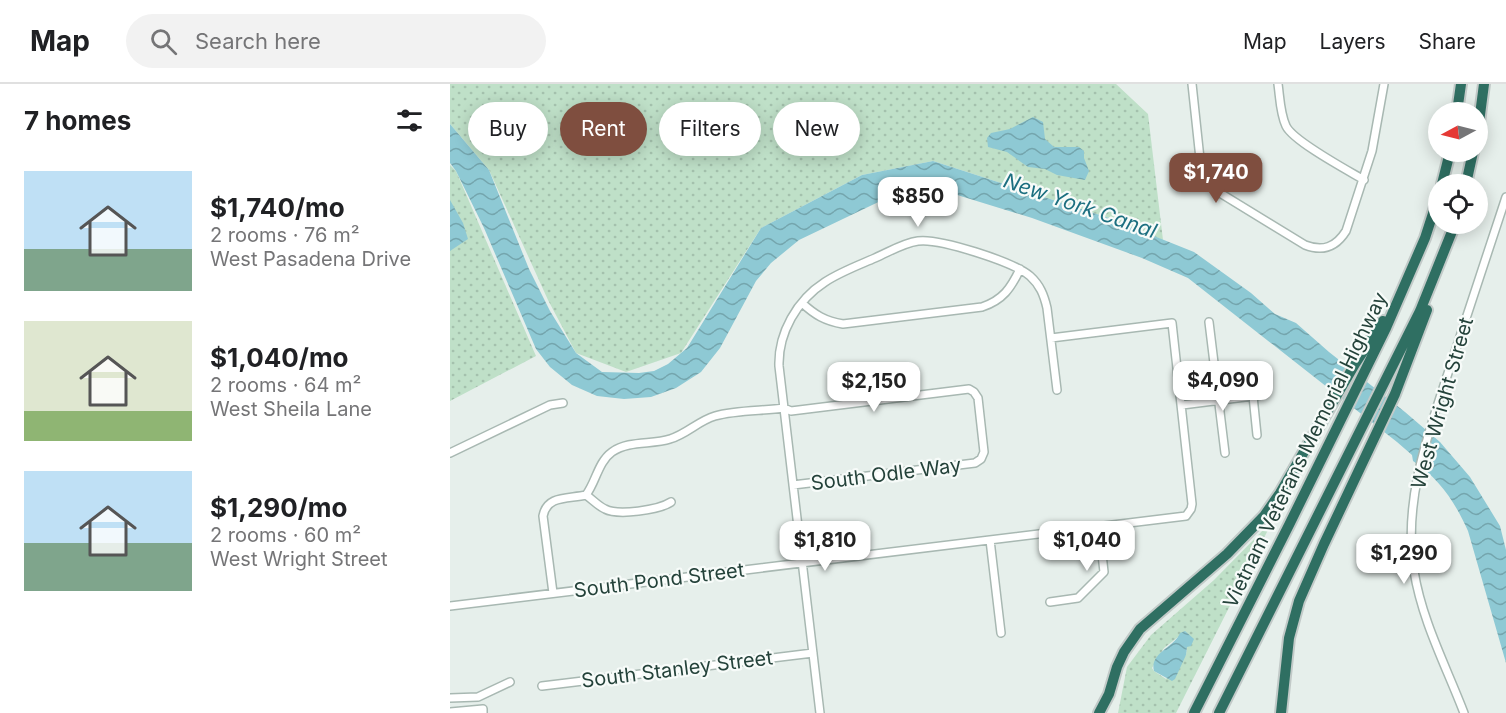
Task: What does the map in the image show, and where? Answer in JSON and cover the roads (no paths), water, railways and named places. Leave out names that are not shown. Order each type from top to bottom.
[{"type":"highway","points":[[1458,102],[1461,84]]},
{"type":"highway","points":[[1482,102],[1484,84]]},
{"type":"highway","name":"Vietnam Veterans Memorial Highway","points":[[1194,713],[1408,282],[1428,229]]},
{"type":"highway","name":"Vietnam Veterans Memorial Highway","points":[[1219,713],[1424,302],[1450,234]]},
{"type":"highway","points":[[1281,713],[1289,638],[1299,601],[1395,394],[1427,310],[1451,234]]},
{"type":"highway","points":[[1107,713],[1109,694],[1117,667],[1131,640],[1150,620],[1227,554],[1258,522],[1280,493],[1355,364],[1408,282]]},
{"type":"highway","points":[[1099,713],[1109,694]]},
{"type":"street","points":[[1192,84],[1202,168],[1212,187],[1305,245],[1317,249],[1328,248],[1340,240],[1346,231],[1372,150],[1384,84]]},
{"type":"street","points":[[1278,84],[1282,116],[1287,129],[1296,138],[1364,180]]},
{"type":"street","name":"West Wright Street","points":[[1464,713],[1427,623],[1414,571],[1411,545],[1412,519],[1419,467],[1506,197]]},
{"type":"street","points":[[820,713],[778,351],[782,337],[802,303],[814,290],[834,277],[918,241],[943,242],[1020,268],[1038,284],[1044,295],[1057,390]]},
{"type":"street","points":[[802,303],[817,316],[843,324],[982,307],[1001,298],[1010,289],[1020,268]]},
{"type":"street","points":[[1209,322],[1226,453]]},
{"type":"street","points":[[1051,338],[1172,323],[1182,405],[1257,396],[1257,435]]},
{"type":"street","name":"South Odle Way","points":[[784,408],[791,411],[969,389],[978,398],[984,452],[981,459],[975,463],[793,485]]},
{"type":"street","points":[[450,453],[550,405],[563,403]]},
{"type":"street","name":"South Pond Street","points":[[450,606],[1181,518],[1188,514],[1192,504],[1182,405]]},
{"type":"street","points":[[585,495],[601,464],[612,452],[628,445],[668,440],[683,435],[702,421],[717,416],[784,408]]},
{"type":"street","points":[[553,593],[543,516],[544,510],[552,501],[585,495],[613,512],[656,508],[671,501]]},
{"type":"street","points":[[1050,602],[1078,598],[1104,572],[1099,527]]},
{"type":"street","points":[[990,540],[1001,633]]},
{"type":"street","name":"South Stanley Street","points":[[542,686],[813,653]]},
{"type":"street","points":[[450,698],[478,697],[510,682]]},
{"type":"street","points":[[450,712],[483,709],[483,713]]},
{"type":"water","points":[[1033,117],[1043,122],[1045,139],[1054,147],[1079,147],[1084,151],[1089,171],[1085,180],[1057,175],[1045,169],[1028,167],[1007,152],[988,147],[987,138],[991,133],[1010,129]]},
{"type":"water","points":[[450,124],[468,145],[468,156],[477,156],[489,170],[529,269],[550,311],[576,353],[602,372],[639,373],[654,371],[668,364],[687,348],[761,228],[862,175],[933,161],[1109,218],[1194,252],[1251,293],[1275,314],[1296,323],[1440,442],[1470,477],[1500,526],[1506,550],[1506,663],[1468,531],[1458,510],[1438,483],[1413,461],[1412,455],[1397,442],[1188,278],[1142,258],[1032,218],[941,190],[924,190],[891,196],[799,240],[771,263],[756,281],[720,348],[701,372],[676,388],[651,397],[624,399],[597,396],[572,385],[550,367],[536,349],[484,228],[450,163]]},
{"type":"water","points":[[450,200],[463,223],[468,239],[450,251]]},
{"type":"water","points":[[1185,631],[1194,639],[1191,646],[1187,647],[1186,655],[1172,681],[1154,671],[1153,665],[1155,659],[1180,633]]},
{"type":"water label","name":"New York Canal","points":[[1080,206]]}]
